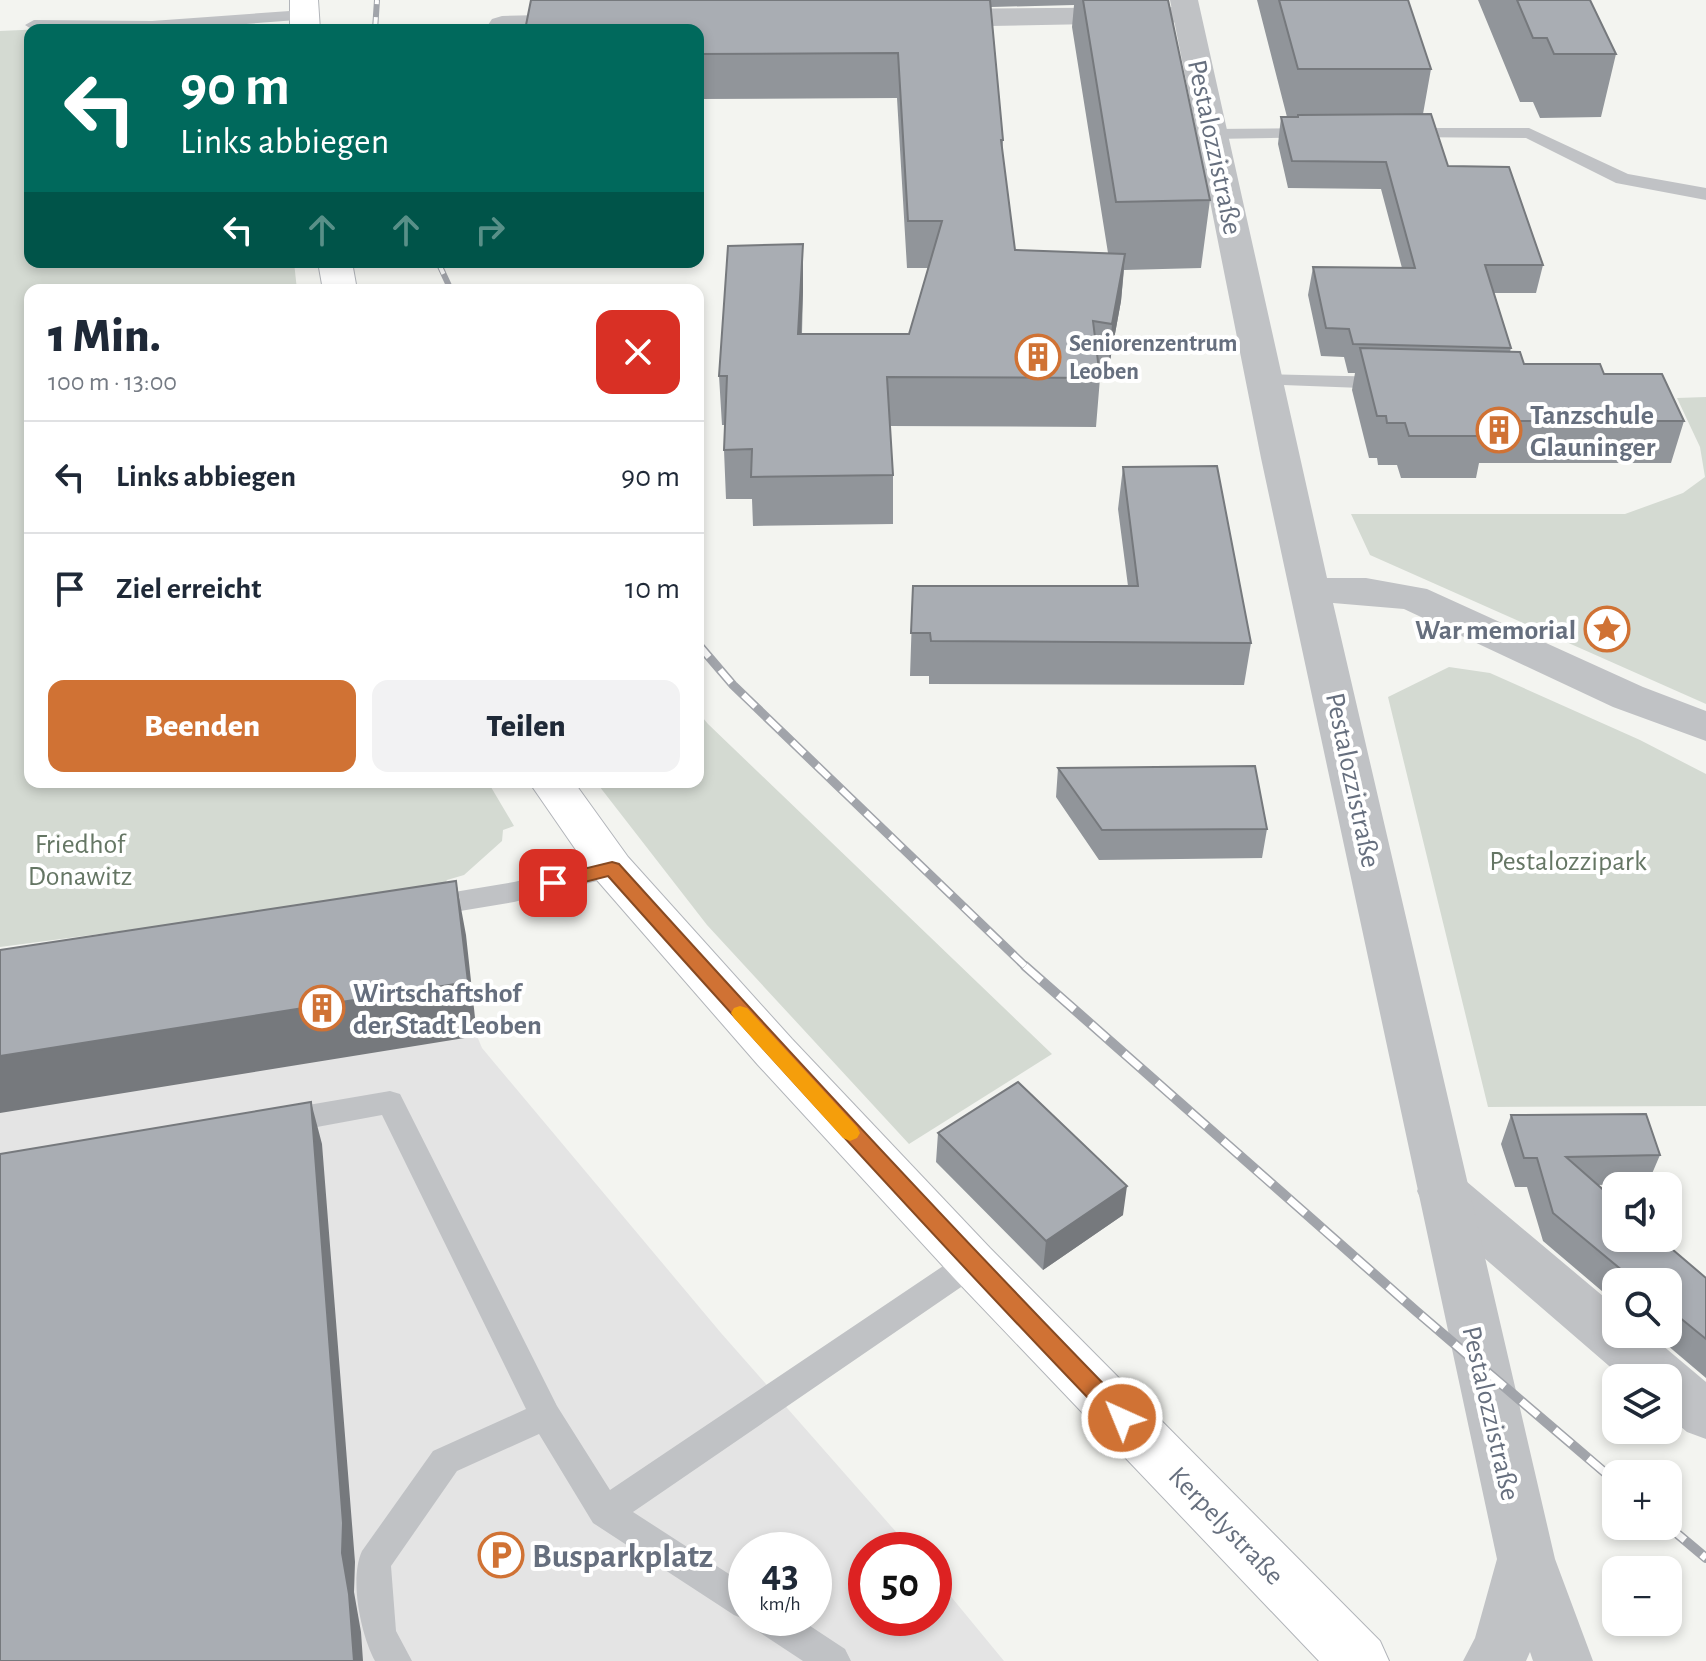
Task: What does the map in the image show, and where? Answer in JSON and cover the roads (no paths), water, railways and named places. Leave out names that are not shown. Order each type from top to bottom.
[{"type":"main road","name":"Kerpelystraße","points":[[555,788],[612,868],[785,1063],[972,1263],[1359,1661]]},
{"type":"street","points":[[909,18],[1186,8]]},
{"type":"street","name":"Pestalozzistraße","points":[[1186,8],[1264,380],[1442,1191],[1526,1559],[1563,1661]]},
{"type":"street","points":[[557,24],[612,23]]},
{"type":"street","points":[[1312,590],[1366,591],[1413,598],[1628,697],[1706,727]]},
{"type":"street","points":[[1442,1191],[1646,1364]]},
{"type":"street","points":[[1682,1395],[1706,1415]]},
{"type":"street","name":"Pestalozzistraße","points":[[1493,1661],[1500,1653],[1526,1559]]},
{"type":"lane","points":[[180,24],[304,15]]},
{"type":"lane","points":[[1213,134],[1341,133]]},
{"type":"lane","points":[[1386,133],[1529,133],[1623,179],[1706,194]]},
{"type":"lane","points":[[1264,380],[1405,383]]},
{"type":"lane","points":[[398,911],[514,892],[612,868]]},
{"type":"lane","points":[[250,1127],[390,1102],[546,1416],[605,1512],[728,1592]]},
{"type":"lane","points":[[605,1512],[775,1393],[972,1263]]},
{"type":"lane","points":[[394,1661],[379,1634],[374,1562],[445,1461],[546,1416]]},
{"type":"lane","points":[[795,1636],[833,1661]]},
{"type":"railway","points":[[375,24],[377,0]]},
{"type":"railway","points":[[441,268],[448,284]]},
{"type":"railway","points":[[704,651],[733,685],[1027,968]]},
{"type":"railway","points":[[1025,966],[1416,1311],[1602,1470]]},
{"type":"railway","points":[[1682,1538],[1706,1558]]},
{"type":"place","name":"Seniorenzentrum Leoben","points":[[1038,357]]},
{"type":"place","name":"Tanzschule Glauninger","points":[[1499,430]]},
{"type":"place","name":"War memorial","points":[[1607,629]]},
{"type":"place","name":"Wirtschaftshof der Stadt Leoben","points":[[322,1008]]},
{"type":"place","name":"Busparkplatz","points":[[501,1555]]},
{"type":"park label","name":"Friedhof Donawitz","points":[[80,859]]},
{"type":"park label","name":"Pestalozzipark","points":[[1568,860]]}]
